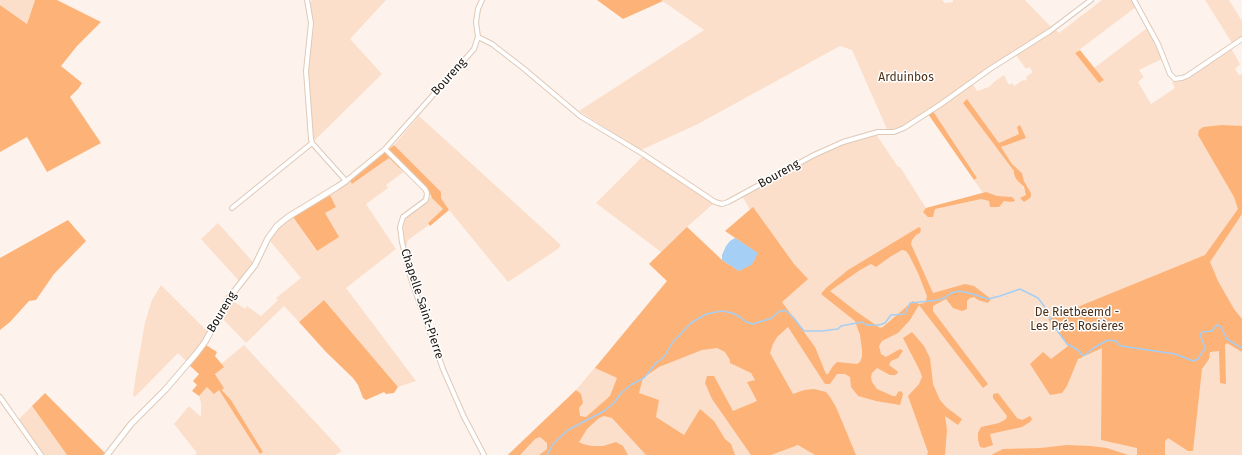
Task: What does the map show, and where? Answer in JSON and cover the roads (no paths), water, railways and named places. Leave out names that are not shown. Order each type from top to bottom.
[{"type":"street","points":[[307,0],[311,23],[306,71],[312,143],[346,180]]},
{"type":"street","name":"Boureng","points":[[107,455],[131,424],[165,390],[205,342],[229,298],[255,265],[268,238],[277,226],[288,217],[337,187],[385,149],[474,49],[478,37],[478,9],[482,0]]},
{"type":"street","name":"Boureng","points":[[478,37],[492,44],[523,68],[580,116],[643,154],[717,203],[722,204],[814,155],[843,142],[878,132],[894,132],[904,128],[942,104],[990,69],[1050,31],[1091,0]]},
{"type":"street","points":[[1134,0],[1158,44],[1173,78],[1178,79],[1185,77],[1242,39]]},
{"type":"street","points":[[232,208],[312,143]]},
{"type":"street","name":"Chapelle Saint-Pierre","points":[[385,149],[428,193],[426,200],[403,217],[400,227],[402,242],[411,280],[443,369],[464,417],[484,455]]},
{"type":"street","points":[[0,396],[41,455]]},
{"type":"water","points":[[735,238],[758,253],[751,265],[739,271],[722,260],[722,255],[726,246]]},
{"type":"waterway","points":[[547,455],[553,444],[568,430],[604,411],[614,403],[621,393],[632,384],[644,378],[656,363],[664,357],[672,343],[691,323],[706,314],[722,311],[732,313],[746,322],[753,324],[772,318],[778,312],[785,310],[793,317],[804,331],[822,331],[838,329],[841,326],[862,322],[866,325],[879,325],[885,323],[891,315],[905,314],[910,303],[939,300],[951,293],[959,291],[988,299],[1020,289],[1038,298],[1044,306],[1054,326],[1067,344],[1078,350],[1082,355],[1085,355],[1095,347],[1108,340],[1116,341],[1121,346],[1175,354],[1193,361],[1198,359],[1205,350],[1200,335],[1202,332],[1212,331],[1217,325],[1220,326],[1227,339],[1242,348]]},
{"type":"park label","name":"Arduinbos","points":[[906,78]]},
{"type":"park label","name":"De Rietbeemd - Les Prés Rosières","points":[[1077,320]]}]
